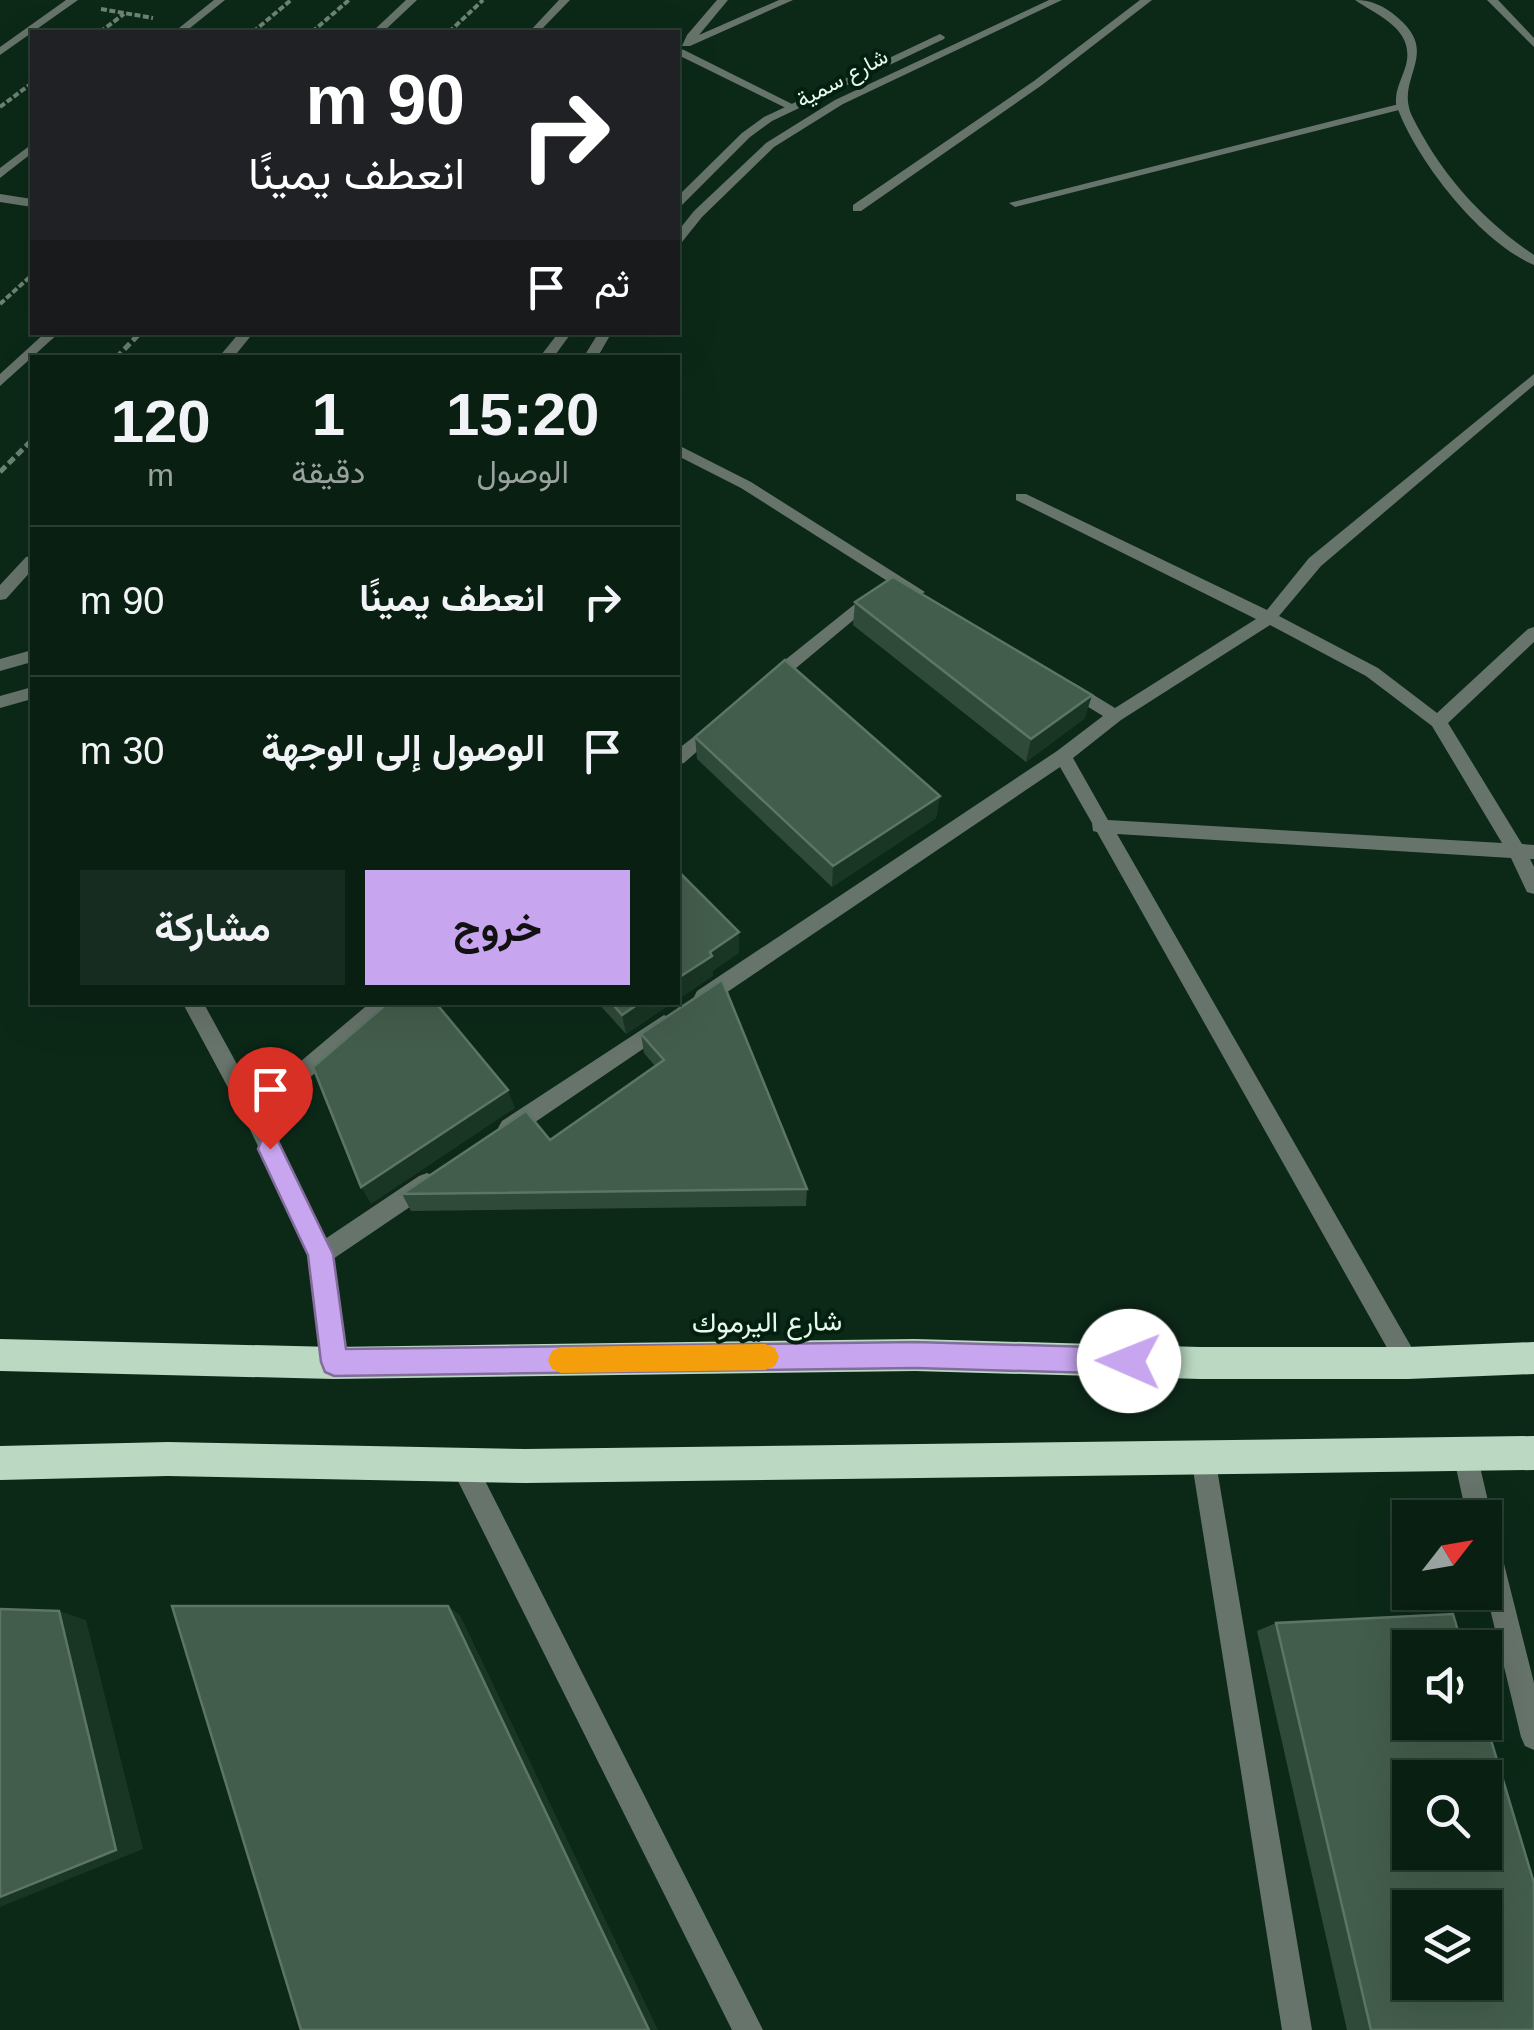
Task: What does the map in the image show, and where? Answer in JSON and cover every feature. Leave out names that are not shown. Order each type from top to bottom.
[{"type":"highway","name":"شارع اليرموك","points":[[0,1355],[334,1362],[915,1355],[1200,1363],[1408,1363],[1534,1358]]},
{"type":"highway","points":[[0,1464],[168,1459],[463,1464],[1534,1453]]},
{"type":"street","points":[[184,28],[220,0]]},
{"type":"street","points":[[380,30],[412,0]]},
{"type":"street","points":[[536,30],[565,0]]},
{"type":"street","points":[[681,50],[723,0]]},
{"type":"street","points":[[681,50],[788,0]]},
{"type":"street","points":[[1007,8],[1024,0]]},
{"type":"street","name":"شارع سمية","points":[[680,236],[770,145],[838,102],[1056,0]]},
{"type":"street","points":[[856,208],[1038,83],[1147,0]]},
{"type":"street","points":[[1360,0],[1392,17],[1412,45],[1414,62],[1403,86],[1402,106],[1467,212],[1534,261]]},
{"type":"street","points":[[1492,0],[1534,44]]},
{"type":"street","points":[[31,30],[71,2]]},
{"type":"street","name":"شارع سمية","points":[[680,200],[746,135],[792,108],[954,30]]},
{"type":"street","points":[[0,52],[30,31]]},
{"type":"street","points":[[681,50],[792,108]]},
{"type":"street","points":[[1016,203],[1402,106]]},
{"type":"street","points":[[0,174],[30,150]]},
{"type":"street","points":[[0,198],[30,203]]},
{"type":"street","points":[[0,382],[51,335]]},
{"type":"street","points":[[228,355],[245,335]]},
{"type":"street","points":[[548,355],[564,335]]},
{"type":"street","points":[[486,1144],[1063,756],[1115,716],[1269,618],[1315,562],[1534,378]]},
{"type":"street","points":[[680,451],[746,485],[925,597]]},
{"type":"street","points":[[1021,498],[1372,672],[1438,722],[1526,851],[1534,887]]},
{"type":"street","points":[[0,595],[30,563]]},
{"type":"street","points":[[750,698],[894,577]]},
{"type":"street","points":[[1438,722],[1534,634]]},
{"type":"street","points":[[0,665],[30,657]]},
{"type":"street","points":[[1052,676],[1115,716]]},
{"type":"street","points":[[0,702],[30,696]]},
{"type":"street","points":[[680,756],[735,710]]},
{"type":"street","points":[[1063,756],[1099,826],[1408,1363]]},
{"type":"street","points":[[1099,826],[1526,851]]},
{"type":"street","points":[[194,1005],[253,1114],[321,1254],[334,1362]]},
{"type":"street","points":[[253,1114],[382,1005]]},
{"type":"street","points":[[321,1254],[452,1166]]},
{"type":"street","points":[[1465,1454],[1476,1500]]},
{"type":"street","points":[[1202,1457],[1298,2030]]},
{"type":"street","points":[[463,1464],[748,2030]]},
{"type":"street","points":[[1502,1606],[1534,1737]]},
{"type":"path","points":[[255,30],[291,0]]},
{"type":"path","points":[[314,30],[349,0]]},
{"type":"path","points":[[451,30],[483,0]]},
{"type":"path","points":[[71,2],[184,28]]},
{"type":"path","points":[[103,30],[126,14]]},
{"type":"path","points":[[0,107],[30,84]]},
{"type":"path","points":[[0,304],[30,277]]},
{"type":"path","points":[[119,355],[139,335]]},
{"type":"path","points":[[0,472],[30,442]]},
{"type":"building","points":[[893,577],[1092,695],[1031,739],[855,602]]},
{"type":"building","points":[[785,660],[940,796],[833,866],[695,737]]},
{"type":"building","points":[[680,873],[739,932],[710,952],[712,956],[680,977]]},
{"type":"building","points":[[722,980],[807,1189],[402,1194],[526,1111],[550,1140],[664,1060],[641,1034]]},
{"type":"building","points":[[385,1005],[437,1005],[508,1090],[361,1187],[313,1067]]},
{"type":"building","points":[[614,1005],[637,1005],[622,1015]]},
{"type":"building","points":[[172,1606],[448,1606],[649,2030],[301,2030]]},
{"type":"building","points":[[0,1609],[59,1611],[116,1850],[0,1897]]},
{"type":"building","points":[[1453,1614],[1458,1630],[1392,1630],[1392,1740],[1491,1740],[1497,1760],[1392,1760],[1392,1870],[1502,1870],[1502,1777],[1534,1883],[1534,2030],[1371,2030],[1276,1623]]},
{"type":"slow traffic","points":[[561,1360],[765,1357]]},
{"type":"route","points":[[270,1149],[321,1254],[334,1362],[915,1355],[1129,1361]]}]
